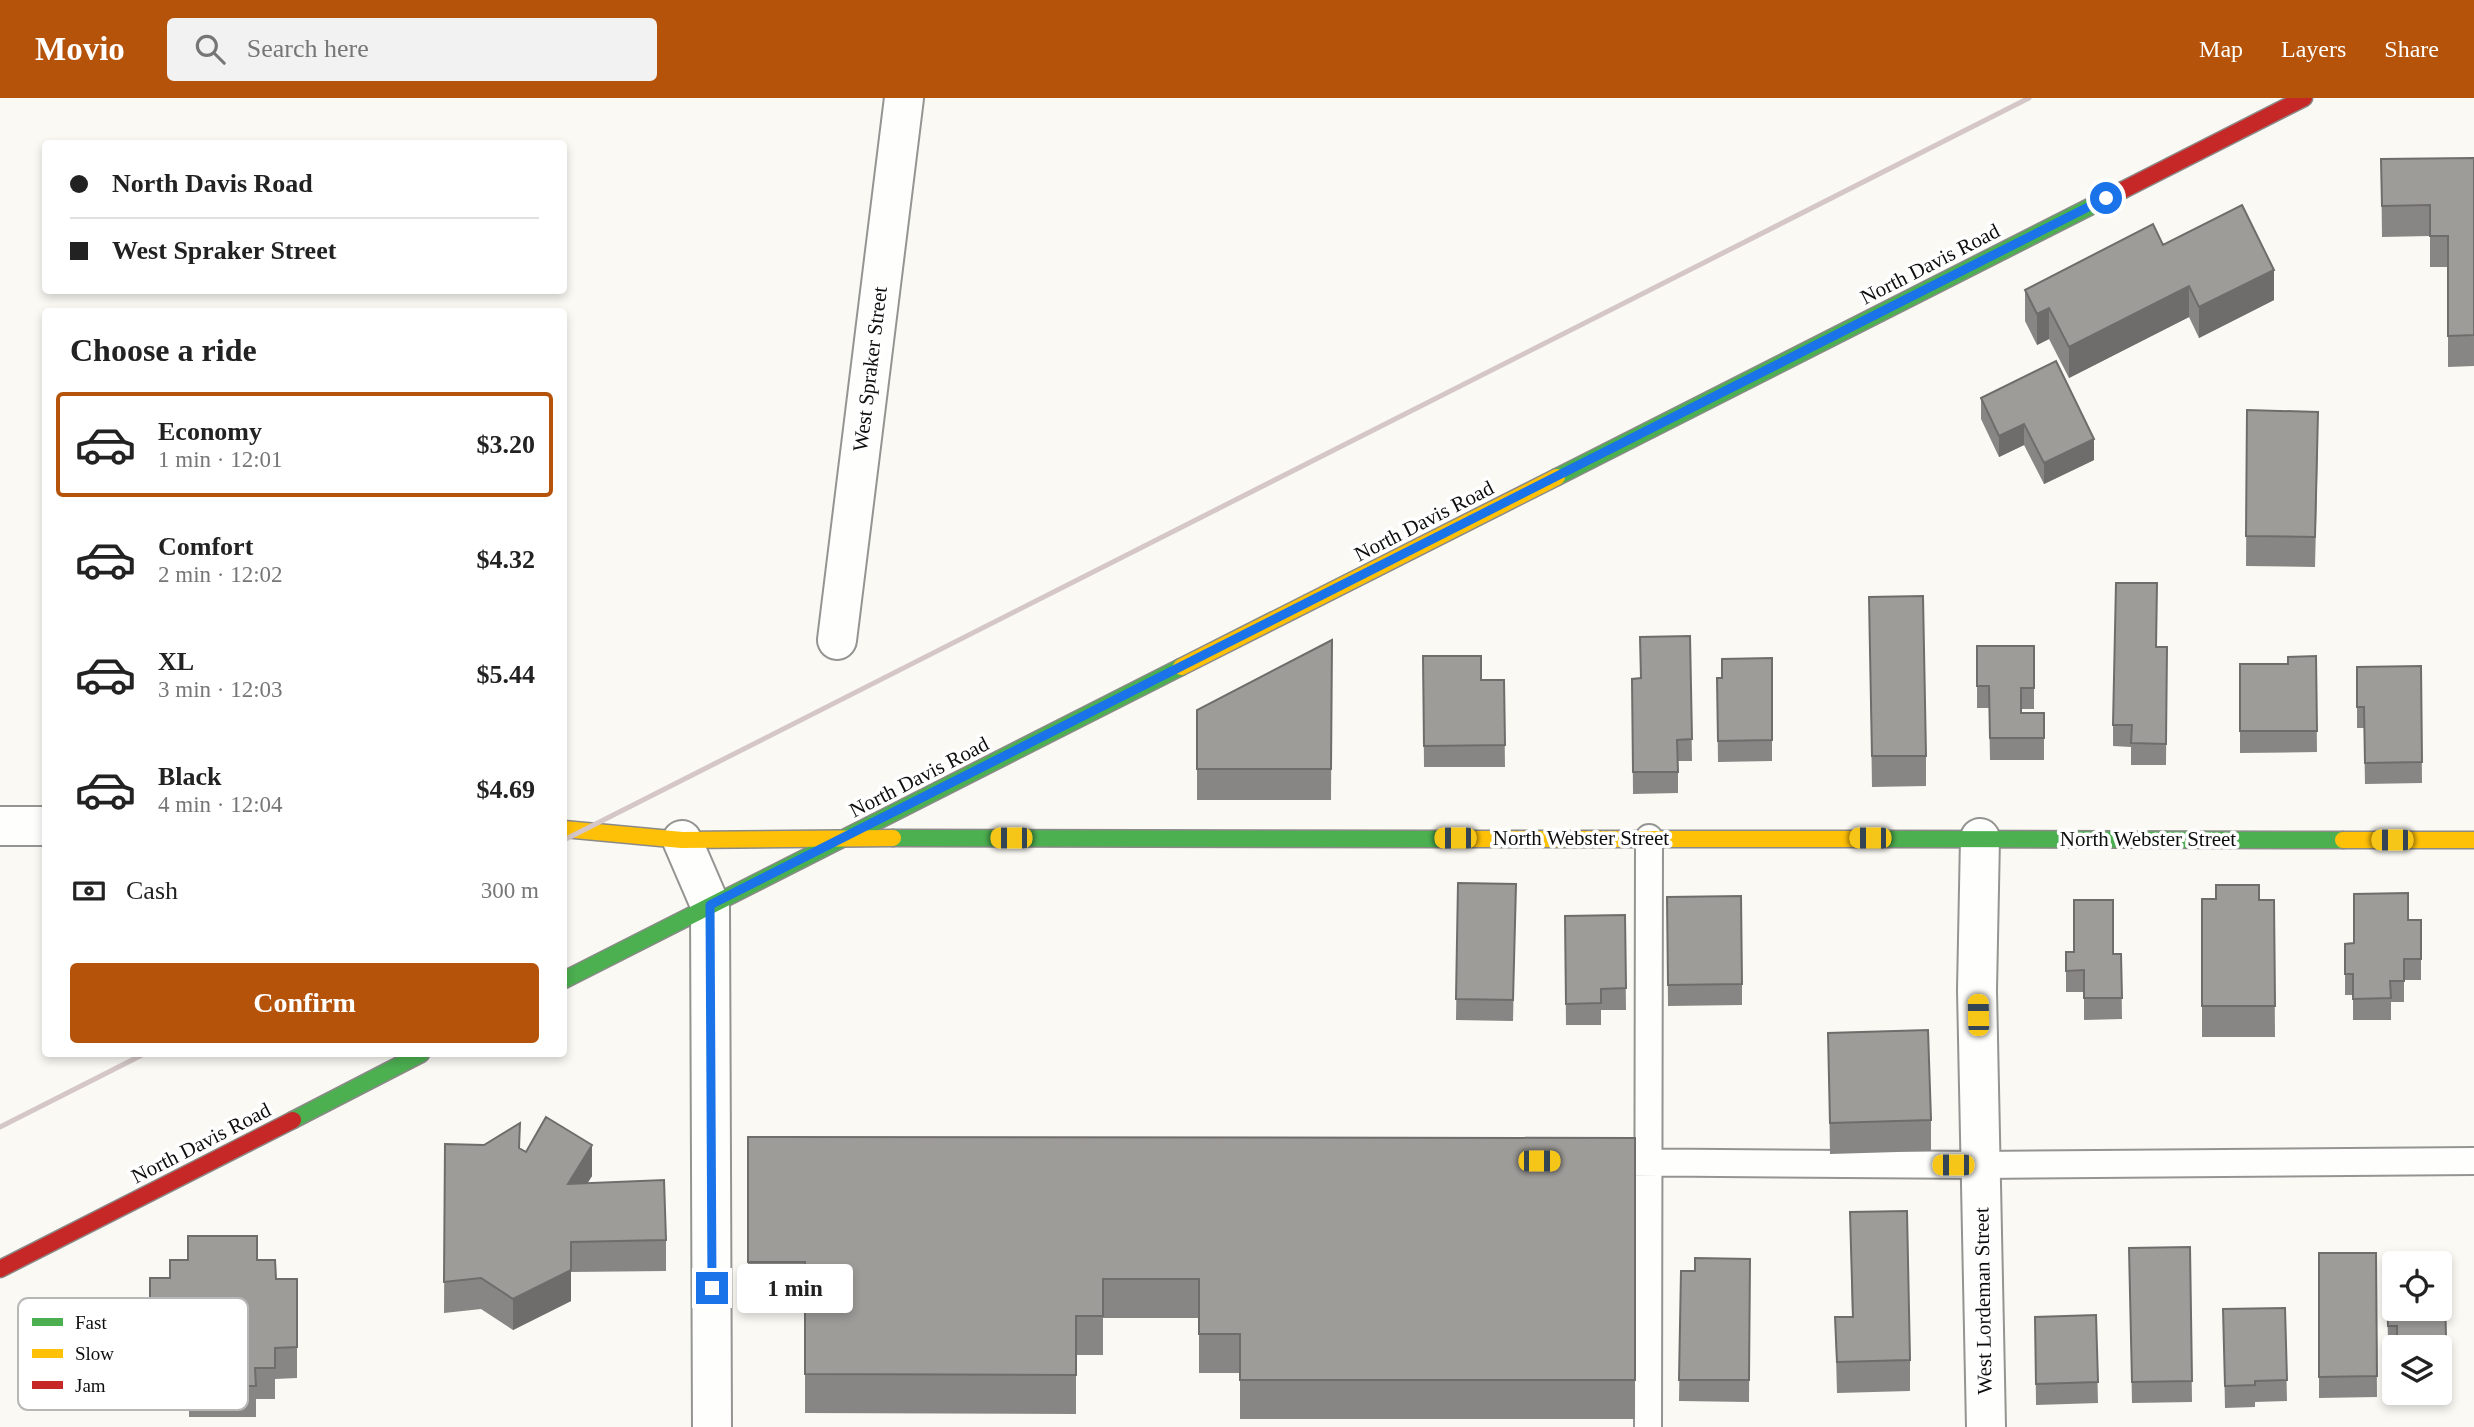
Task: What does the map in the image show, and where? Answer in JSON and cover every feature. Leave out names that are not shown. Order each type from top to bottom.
[{"type":"street","name":"West Spraker Street","points":[[837,640],[904,98]]},
{"type":"street","name":"North Davis Road","points":[[567,978],[2304,98]]},
{"type":"street","points":[[0,826],[42,826]]},
{"type":"street","name":"North Webster Street","points":[[567,829],[682,841],[845,838],[2474,840]]},
{"type":"street","name":"West Lordeman Street","points":[[1980,838],[1977,990],[1986,1427]]},
{"type":"street","points":[[682,841],[710,905],[712,1427]]},
{"type":"street","name":"North Davis Road","points":[[0,1269],[415,1057]]},
{"type":"lane","points":[[1648,1427],[1649,838]]},
{"type":"lane","points":[[1580,1162],[1981,1165],[2474,1161]]},
{"type":"building","points":[[2474,158],[2474,335],[2448,336],[2448,236],[2430,236],[2430,205],[2382,206],[2381,159]]},
{"type":"building","points":[[2242,205],[2274,270],[2199,307],[2189,286],[2069,347],[2049,308],[2037,314],[2025,290],[2153,224],[2163,245]]},
{"type":"building","points":[[2056,361],[2094,439],[2044,463],[2024,424],[1999,436],[1981,398]]},
{"type":"building","points":[[2247,410],[2318,412],[2315,537],[2246,536]]},
{"type":"building","points":[[2116,583],[2157,583],[2156,647],[2167,647],[2166,744],[2131,743],[2132,725],[2113,725]]},
{"type":"building","points":[[1923,596],[1926,756],[1872,756],[1869,597]]},
{"type":"building","points":[[1690,636],[1692,739],[1677,740],[1678,772],[1633,772],[1632,679],[1641,678],[1640,637]]},
{"type":"building","points":[[1332,640],[1331,769],[1197,769],[1197,710]]},
{"type":"building","points":[[1977,646],[2034,646],[2034,688],[2021,688],[2021,713],[2044,713],[2044,738],[1990,738],[1989,686],[1977,686]]},
{"type":"building","points":[[1423,656],[1481,656],[1481,680],[1504,680],[1505,745],[1424,746]]},
{"type":"building","points":[[2316,656],[2317,731],[2240,731],[2240,664],[2288,664],[2288,657]]},
{"type":"building","points":[[1772,658],[1772,740],[1718,741],[1717,678],[1722,678],[1722,659]]},
{"type":"building","points":[[2421,666],[2422,762],[2365,763],[2364,707],[2357,707],[2357,667]]},
{"type":"building","points":[[1458,883],[1516,884],[1513,1000],[1456,999]]},
{"type":"building","points":[[2216,885],[2259,885],[2259,900],[2274,900],[2275,1006],[2202,1006],[2202,899],[2216,899]]},
{"type":"building","points":[[2408,893],[2408,920],[2421,920],[2421,959],[2404,959],[2404,981],[2390,981],[2391,998],[2353,999],[2353,974],[2345,974],[2345,944],[2354,943],[2354,894]]},
{"type":"building","points":[[1741,896],[1742,984],[1668,985],[1667,897]]},
{"type":"building","points":[[2074,900],[2113,900],[2113,954],[2121,954],[2122,998],[2084,998],[2084,970],[2066,971],[2066,952],[2074,952]]},
{"type":"building","points":[[1625,915],[1626,988],[1601,989],[1601,1003],[1566,1004],[1565,916]]},
{"type":"building","points":[[1928,1030],[1931,1120],[1830,1123],[1828,1033]]},
{"type":"building","points":[[546,1117],[592,1145],[568,1184],[664,1180],[666,1240],[571,1242],[571,1270],[513,1299],[481,1278],[444,1282],[445,1144],[484,1145],[520,1123],[519,1148],[526,1152]]},
{"type":"building","points":[[748,1137],[1635,1138],[1635,1380],[1240,1380],[1240,1334],[1199,1334],[1199,1279],[1103,1279],[1103,1316],[1076,1316],[1076,1375],[805,1374],[805,1262],[748,1262]]},
{"type":"building","points":[[1907,1211],[1910,1360],[1837,1362],[1835,1317],[1853,1317],[1850,1212]]},
{"type":"building","points":[[188,1236],[257,1236],[257,1260],[275,1260],[276,1279],[297,1279],[297,1347],[275,1348],[275,1368],[255,1368],[256,1386],[248,1386],[248,1298],[150,1298],[150,1278],[170,1278],[170,1260],[188,1260]]},
{"type":"building","points":[[2190,1247],[2192,1381],[2132,1382],[2129,1248]]},
{"type":"building","points":[[2319,1253],[2376,1253],[2377,1376],[2319,1377]]},
{"type":"building","points":[[1695,1258],[1750,1259],[1749,1380],[1679,1380],[1681,1271],[1695,1271]]},
{"type":"building","points":[[2285,1308],[2287,1380],[2225,1386],[2223,1309]]},
{"type":"building","points":[[2096,1315],[2098,1382],[2036,1384],[2035,1317]]},
{"type":"building","points":[[2388,1321],[2446,1321],[2446,1335],[2397,1335],[2397,1326],[2388,1326]]},
{"type":"railway","points":[[567,838],[2029,98]]},
{"type":"railway","points":[[0,1127],[138,1057]]},
{"type":"traffic: fast","points":[[1557,477],[2123,190]]},
{"type":"traffic: fast","points":[[567,978],[1181,667]]},
{"type":"traffic: fast","points":[[893,838],[1446,839]]},
{"type":"traffic: fast","points":[[1882,839],[2343,840]]},
{"type":"traffic: fast","points":[[293,1120],[415,1057]]},
{"type":"traffic: slow","points":[[1181,667],[1557,477]]},
{"type":"traffic: slow","points":[[567,829],[682,840],[893,838]]},
{"type":"traffic: slow","points":[[1446,839],[1882,839]]},
{"type":"traffic: slow","points":[[2343,840],[2474,840]]},
{"type":"traffic: jam","points":[[2123,190],[2304,98]]},
{"type":"traffic: jam","points":[[0,1269],[293,1120]]},
{"type":"route","points":[[712,1288],[710,905],[2106,198]]}]
